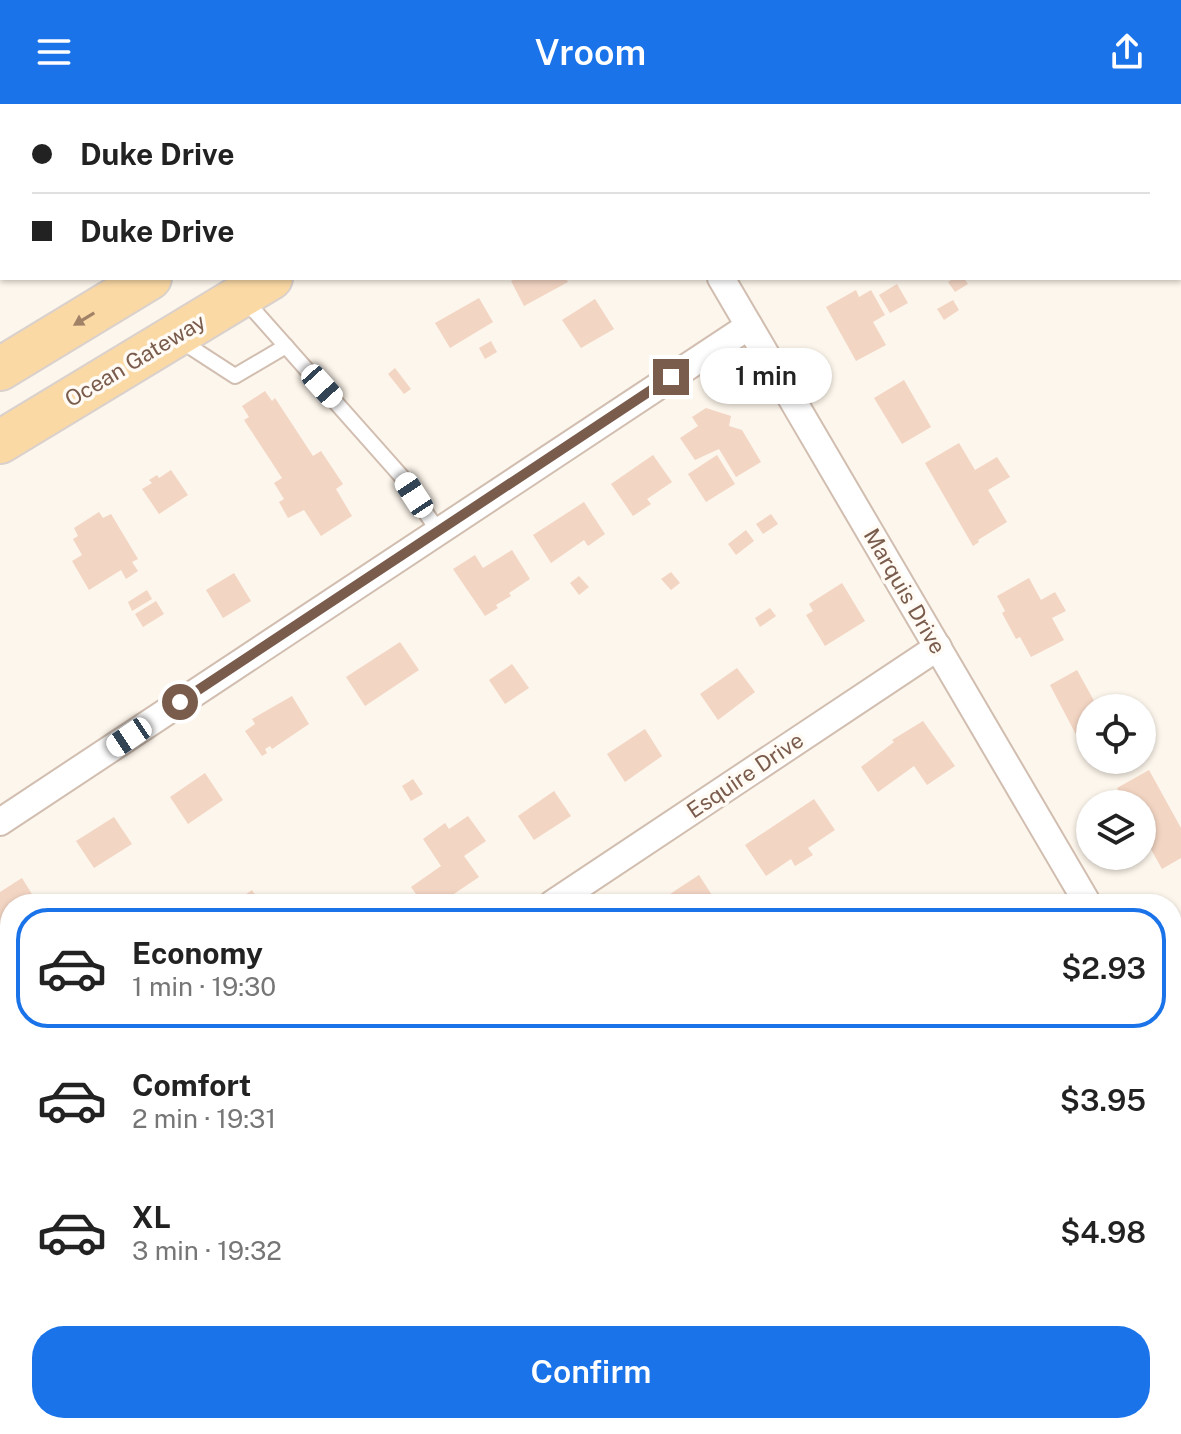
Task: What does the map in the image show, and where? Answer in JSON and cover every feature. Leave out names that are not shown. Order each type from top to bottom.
[{"type":"main road","points":[[0,369],[147,280]]},
{"type":"main road","name":"Ocean Gateway","points":[[0,442],[256,287]]},
{"type":"street","name":"Marquis Drive","points":[[722,280],[1082,894]]},
{"type":"street","points":[[0,822],[749,326]]},
{"type":"street","name":"Esquire Drive","points":[[567,894],[938,647]]},
{"type":"lane","points":[[256,287],[286,346],[402,477],[438,531]]},
{"type":"lane","points":[[174,336],[235,376],[286,346]]},
{"type":"building","points":[[567,280],[568,282],[524,306],[511,281]]},
{"type":"building","points":[[965,280],[968,284],[955,292],[948,282]]},
{"type":"building","points":[[897,284],[908,303],[890,313],[879,295]]},
{"type":"building","points":[[856,290],[859,297],[871,290],[885,315],[873,322],[886,345],[856,361],[826,307]]},
{"type":"building","points":[[479,298],[493,322],[450,348],[435,323]]},
{"type":"building","points":[[595,299],[614,329],[581,348],[562,320]]},
{"type":"building","points":[[953,300],[959,310],[944,320],[937,309]]},
{"type":"building","points":[[491,341],[497,352],[485,359],[479,348]]},
{"type":"building","points":[[395,368],[411,389],[404,394],[388,374]]},
{"type":"building","points":[[904,380],[931,427],[902,444],[874,398]]},
{"type":"building","points":[[265,391],[272,401],[275,398],[313,456],[321,451],[343,484],[336,489],[352,516],[321,536],[304,510],[288,518],[279,502],[284,499],[274,483],[282,478],[244,420],[249,417],[242,406]]},
{"type":"building","points":[[706,408],[731,416],[729,426],[742,430],[761,462],[736,477],[719,449],[695,460],[680,438],[698,426],[692,417]]},
{"type":"building","points":[[959,443],[975,470],[997,457],[1010,477],[988,490],[1007,522],[973,546],[925,463]]},
{"type":"building","points":[[653,455],[672,482],[647,499],[651,504],[633,516],[611,484]]},
{"type":"building","points":[[717,455],[735,484],[706,502],[688,474]]},
{"type":"building","points":[[171,470],[188,495],[159,514],[142,489],[152,483],[149,480]]},
{"type":"building","points":[[584,502],[605,534],[588,546],[584,540],[551,563],[533,535]]},
{"type":"building","points":[[99,512],[103,518],[111,514],[138,559],[132,562],[138,571],[126,579],[121,570],[89,590],[72,561],[82,555],[73,539],[78,536],[74,528]]},
{"type":"building","points":[[771,514],[778,524],[763,534],[756,524]]},
{"type":"building","points":[[746,530],[754,541],[736,555],[728,544]]},
{"type":"building","points":[[512,550],[530,579],[509,593],[511,596],[485,616],[453,569],[475,555],[483,568]]},
{"type":"building","points":[[671,572],[680,583],[671,590],[661,579]]},
{"type":"building","points":[[234,573],[251,601],[223,618],[206,590]]},
{"type":"building","points":[[579,576],[589,587],[579,595],[570,583]]},
{"type":"building","points":[[1029,578],[1041,600],[1055,592],[1066,611],[1052,618],[1064,640],[1031,657],[1020,637],[1016,639],[997,596]]},
{"type":"building","points":[[842,583],[865,621],[825,646],[806,615],[813,611],[809,604]]},
{"type":"building","points":[[147,590],[152,599],[132,611],[128,602]]},
{"type":"building","points":[[156,601],[164,614],[143,627],[135,614]]},
{"type":"building","points":[[770,608],[776,616],[760,627],[755,618]]},
{"type":"building","points":[[400,642],[419,670],[365,706],[346,677]]},
{"type":"building","points":[[512,664],[529,688],[505,704],[489,680]]},
{"type":"building","points":[[737,668],[755,692],[718,720],[700,694]]},
{"type":"building","points":[[1077,670],[1090,694],[1076,694],[1076,735],[1050,685]]},
{"type":"building","points":[[292,696],[309,724],[272,749],[270,746],[265,749],[267,753],[262,756],[245,731],[255,724],[252,719]]},
{"type":"building","points":[[923,721],[955,766],[927,785],[914,766],[878,792],[861,767],[894,742],[892,740]]},
{"type":"building","points":[[645,729],[662,756],[625,782],[607,754]]},
{"type":"building","points":[[205,773],[223,800],[188,824],[170,797]]},
{"type":"building","points":[[1142,774],[1151,774],[1181,828],[1181,858],[1162,869],[1156,858],[1156,790],[1117,788]]},
{"type":"building","points":[[413,779],[423,794],[411,801],[402,786]]},
{"type":"building","points":[[554,791],[571,816],[534,840],[518,816]]},
{"type":"building","points":[[814,799],[835,830],[808,848],[813,855],[795,866],[791,859],[766,876],[745,845]]},
{"type":"building","points":[[468,816],[486,841],[464,856],[479,877],[454,894],[416,894],[411,887],[441,866],[423,839],[445,823],[449,829]]},
{"type":"building","points":[[114,817],[132,844],[94,868],[76,841]]},
{"type":"building","points":[[699,875],[711,894],[670,894]]},
{"type":"building","points":[[22,878],[32,894],[0,894]]},
{"type":"route","points":[[180,702],[671,377]]}]
